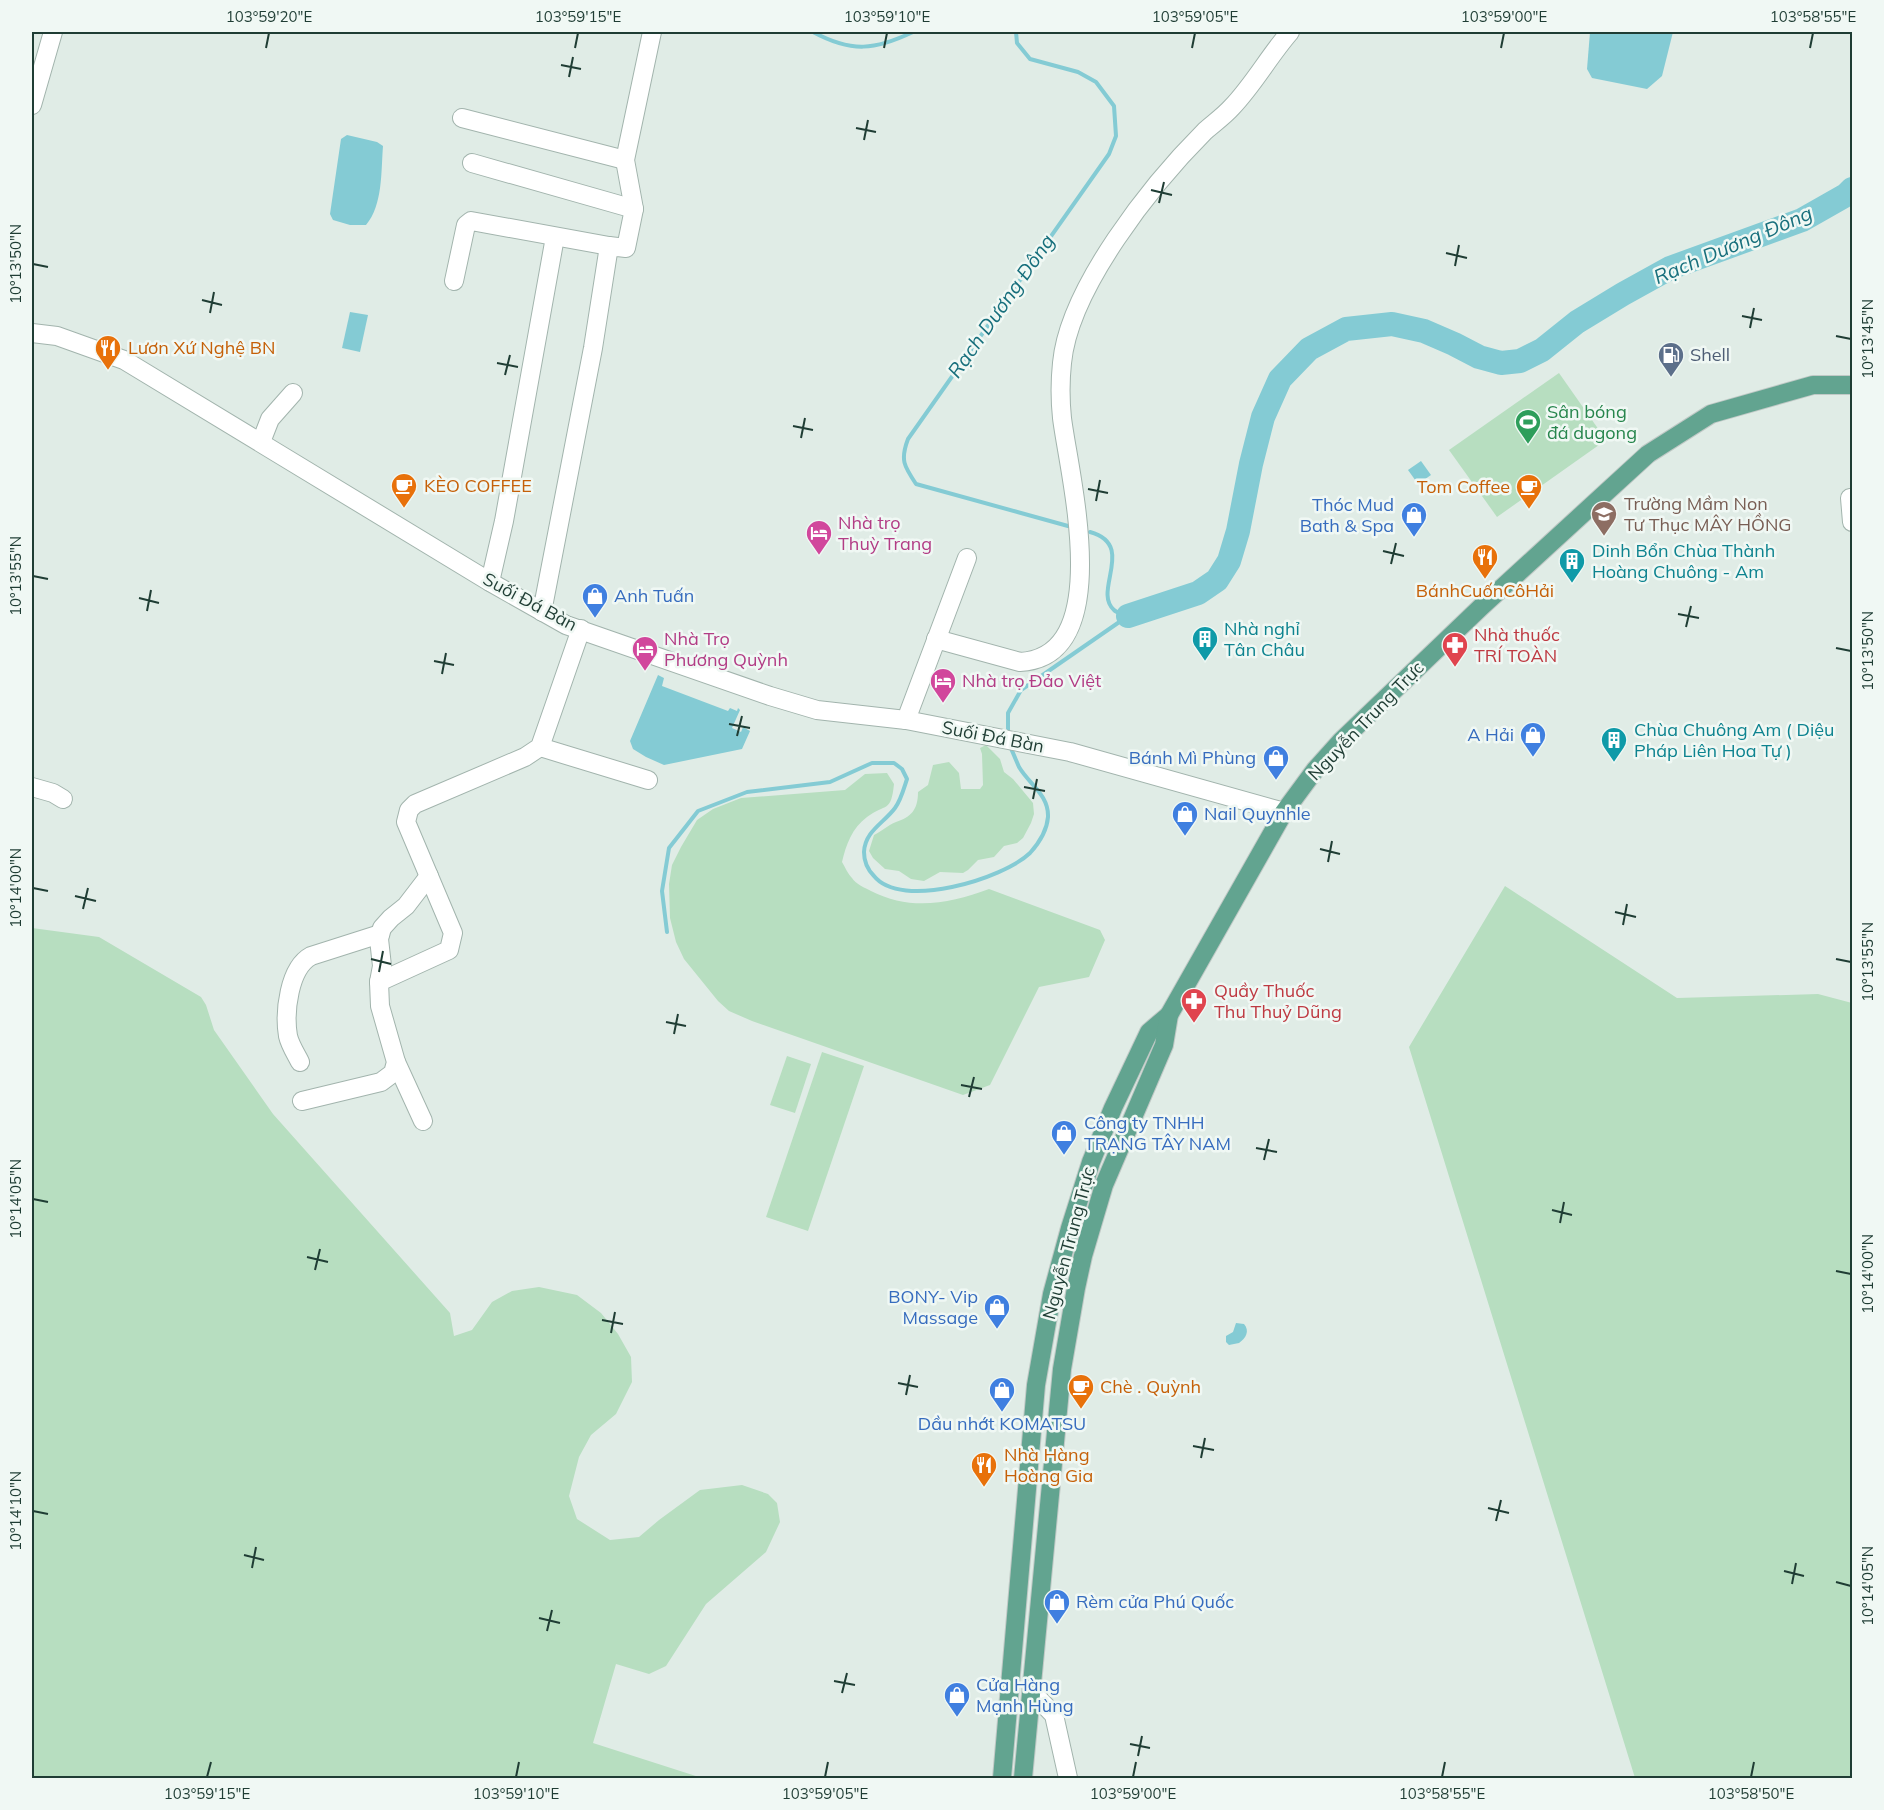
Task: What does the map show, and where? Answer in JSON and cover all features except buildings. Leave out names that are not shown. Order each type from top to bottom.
[{"type":"main road","name":"Nguyễn Trung Trực","points":[[1002,1779],[1036,1385],[1052,1294],[1088,1173],[1113,1108],[1149,1032],[1169,1015],[1284,812],[1315,770],[1341,741],[1480,607],[1648,454],[1711,414],[1813,386],[1852,385]]},
{"type":"main road","name":"Nguyễn Trung Trực","points":[[1023,1779],[1062,1369],[1076,1288],[1104,1185],[1132,1115],[1164,1046],[1169,1015]]},
{"type":"street","points":[[33,94],[53,32]]},
{"type":"street","points":[[454,281],[466,225],[471,221],[626,248],[634,209],[625,160],[652,32]]},
{"type":"street","points":[[936,639],[1020,662],[1031,661],[1050,654],[1062,640],[1072,619],[1078,595],[1079,533],[1076,500],[1059,396],[1062,362],[1071,322],[1093,277],[1112,246],[1183,155],[1249,87],[1273,51],[1290,32]]},
{"type":"street","points":[[462,118],[625,160]]},
{"type":"street","points":[[472,163],[634,209]]},
{"type":"street","points":[[490,582],[504,521],[555,237]]},
{"type":"street","points":[[542,612],[593,348],[609,246]]},
{"type":"street","name":"Suối Đá Bàn","points":[[32,333],[57,336],[124,360],[490,582],[566,625],[770,696],[817,710],[906,720],[1070,752],[1284,812]]},
{"type":"street","points":[[261,442],[270,419],[293,393]]},
{"type":"street","points":[[1850,498],[1852,522]]},
{"type":"street","points":[[906,720],[967,558]]},
{"type":"street","points":[[379,982],[450,950],[453,933],[406,822],[409,810],[415,804],[525,757],[540,747],[581,629]]},
{"type":"street","points":[[540,747],[648,780]]},
{"type":"street","points":[[32,787],[53,793],[63,799]]},
{"type":"street","points":[[423,1121],[396,1062],[380,1006],[379,982],[382,966],[380,933],[391,918],[406,906],[429,876]]},
{"type":"street","points":[[300,1062],[289,1038],[287,1025],[290,990],[294,975],[311,956],[380,933]]},
{"type":"street","points":[[302,1101],[381,1082],[393,1073],[396,1062]]},
{"type":"street","points":[[1032,1692],[1054,1715],[1068,1779]]},
{"type":"green space","name":"Sân bóng đá dugong","points":[[1559,373],[1606,440],[1497,517],[1449,450]]},
{"type":"green space","points":[[986,745],[1000,759],[1004,772],[1033,803],[1034,814],[1023,838],[1017,843],[1004,846],[994,857],[978,860],[963,873],[940,872],[924,881],[911,879],[899,871],[885,869],[869,851],[874,835],[913,812],[917,804],[918,792],[928,785],[933,765],[949,762],[959,773],[961,789],[980,789],[983,785],[980,748]]},
{"type":"green space","points":[[887,773],[894,784],[889,803],[857,826],[850,837],[842,862],[856,882],[886,897],[915,903],[944,901],[989,889],[1100,930],[1105,940],[1089,977],[1039,987],[990,1085],[963,1095],[729,1011],[684,959],[676,942],[670,918],[669,884],[672,865],[697,820],[713,809],[741,798],[845,790],[865,774]]},
{"type":"green space","points":[[1505,886],[1677,998],[1818,994],[1852,1003],[1852,1778],[1635,1778],[1409,1047]]},
{"type":"green space","points":[[32,928],[99,937],[201,997],[214,1030],[273,1114],[450,1313],[454,1336],[472,1330],[492,1302],[512,1291],[539,1287],[577,1295],[601,1313],[618,1334],[631,1357],[632,1382],[616,1414],[591,1435],[579,1457],[569,1496],[577,1519],[610,1540],[639,1537],[700,1490],[742,1485],[768,1494],[777,1503],[780,1522],[766,1552],[706,1604],[666,1666],[649,1674],[616,1664],[593,1743],[702,1778],[32,1778]]},
{"type":"green space","points":[[822,1052],[864,1066],[808,1231],[766,1217]]},
{"type":"green space","points":[[787,1056],[811,1064],[795,1113],[770,1105]]},
{"type":"water","points":[[1590,32],[1673,32],[1662,76],[1647,89],[1592,78],[1587,69]]},
{"type":"water","points":[[347,135],[377,142],[383,146],[376,208],[366,225],[350,225],[333,220],[330,214],[341,139]]},
{"type":"water","points":[[350,312],[368,315],[360,352],[342,348]]},
{"type":"water","points":[[1421,461],[1431,475],[1418,484],[1408,470]]},
{"type":"water","points":[[658,675],[664,678],[662,686],[728,711],[730,708],[737,711],[738,708],[740,710],[732,728],[741,732],[743,727],[750,731],[742,749],[664,765],[633,749],[630,741]]},
{"type":"water","points":[[1236,1323],[1244,1324],[1247,1329],[1246,1334],[1239,1343],[1229,1345],[1226,1342],[1226,1336],[1233,1332]]},
{"type":"waterway","name":"Rạch Dương Đông","points":[[813,32],[840,43],[863,47],[887,43],[913,32]]},
{"type":"waterway","name":"Rạch Dương Đông","points":[[1016,32],[1017,43],[1030,59],[1078,72],[1096,82],[1114,106],[1116,136],[1109,154],[908,439],[904,458],[906,467],[916,484],[1068,526]]},
{"type":"waterway","name":"Rạch Dương Đông","points":[[1128,616],[1198,593],[1217,580],[1229,561],[1238,531],[1263,417],[1280,379],[1309,349],[1346,329],[1392,324],[1424,331],[1479,357],[1501,363],[1520,361],[1542,350],[1577,322],[1670,268],[1802,220],[1846,195],[1852,189]]},
{"type":"waterway","name":"Rạch Dương Đông","points":[[1090,532],[1104,538],[1110,547],[1112,557],[1109,602],[1115,611],[1127,616]]},
{"type":"waterway","points":[[1008,736],[1008,713],[1021,690],[1128,616]]},
{"type":"waterway","points":[[667,932],[662,891],[669,848],[698,811],[747,792],[830,782],[872,763],[894,763],[902,769],[907,779],[897,805],[871,833],[865,845],[864,856],[868,868],[887,886],[928,891],[952,887],[976,881],[1017,863],[1036,845],[1044,831],[1048,817],[1042,796],[1019,767],[1010,746]]},
{"type":"place","name":"Lươn Xứ Nghệ BN","points":[[108,371]]},
{"type":"place","name":"Shell","points":[[1671,378]]},
{"type":"place","name":"Sân bóng đá dugong","points":[[1528,445]]},
{"type":"place","name":"KÈO COFFEE","points":[[404,509]]},
{"type":"place","name":"Tom Coffee","points":[[1529,510]]},
{"type":"place","name":"Trường Mầm Non Tư Thục MÂY HỒNG","points":[[1604,537]]},
{"type":"place","name":"Thóc Mud Bath & Spa","points":[[1414,538]]},
{"type":"place","name":"Nhà trọ Thuỳ Trang","points":[[819,556]]},
{"type":"place","name":"BánhCuốnCôHải","points":[[1485,580]]},
{"type":"place","name":"Dinh Bổn Chùa Thành Hoàng Chuông - Am","points":[[1572,584]]},
{"type":"place","name":"Anh Tuấn","points":[[595,619]]},
{"type":"place","name":"Nhà nghỉ Tân Châu","points":[[1205,662]]},
{"type":"place","name":"Nhà thuốc TRÍ TOÀN","points":[[1455,668]]},
{"type":"place","name":"Nhà Trọ Phương Quỳnh","points":[[645,672]]},
{"type":"place","name":"Nhà trọ Đảo Việt","points":[[943,704]]},
{"type":"place","name":"A Hải","points":[[1533,758]]},
{"type":"place","name":"Chùa Chuông Am ( Diệu Pháp Liên Hoa Tự )","points":[[1614,763]]},
{"type":"place","name":"Bánh Mì Phùng","points":[[1276,781]]},
{"type":"place","name":"Nail Quynhle","points":[[1185,837]]},
{"type":"place","name":"Quầy Thuốc Thu Thuỷ Dũng","points":[[1194,1024]]},
{"type":"place","name":"Công ty TNHH TRẠNG TÂY NAM","points":[[1064,1156]]},
{"type":"place","name":"BONY- Vip Massage","points":[[997,1330]]},
{"type":"place","name":"Chè . Quỳnh","points":[[1081,1410]]},
{"type":"place","name":"Dầu nhớt KOMATSU","points":[[1002,1413]]},
{"type":"place","name":"Nhà Hàng Hoàng Gia","points":[[984,1488]]},
{"type":"place","name":"Rèm cửa Phú Quốc","points":[[1057,1625]]},
{"type":"place","name":"Cửa Hàng Mạnh Hùng","points":[[957,1718]]}]
